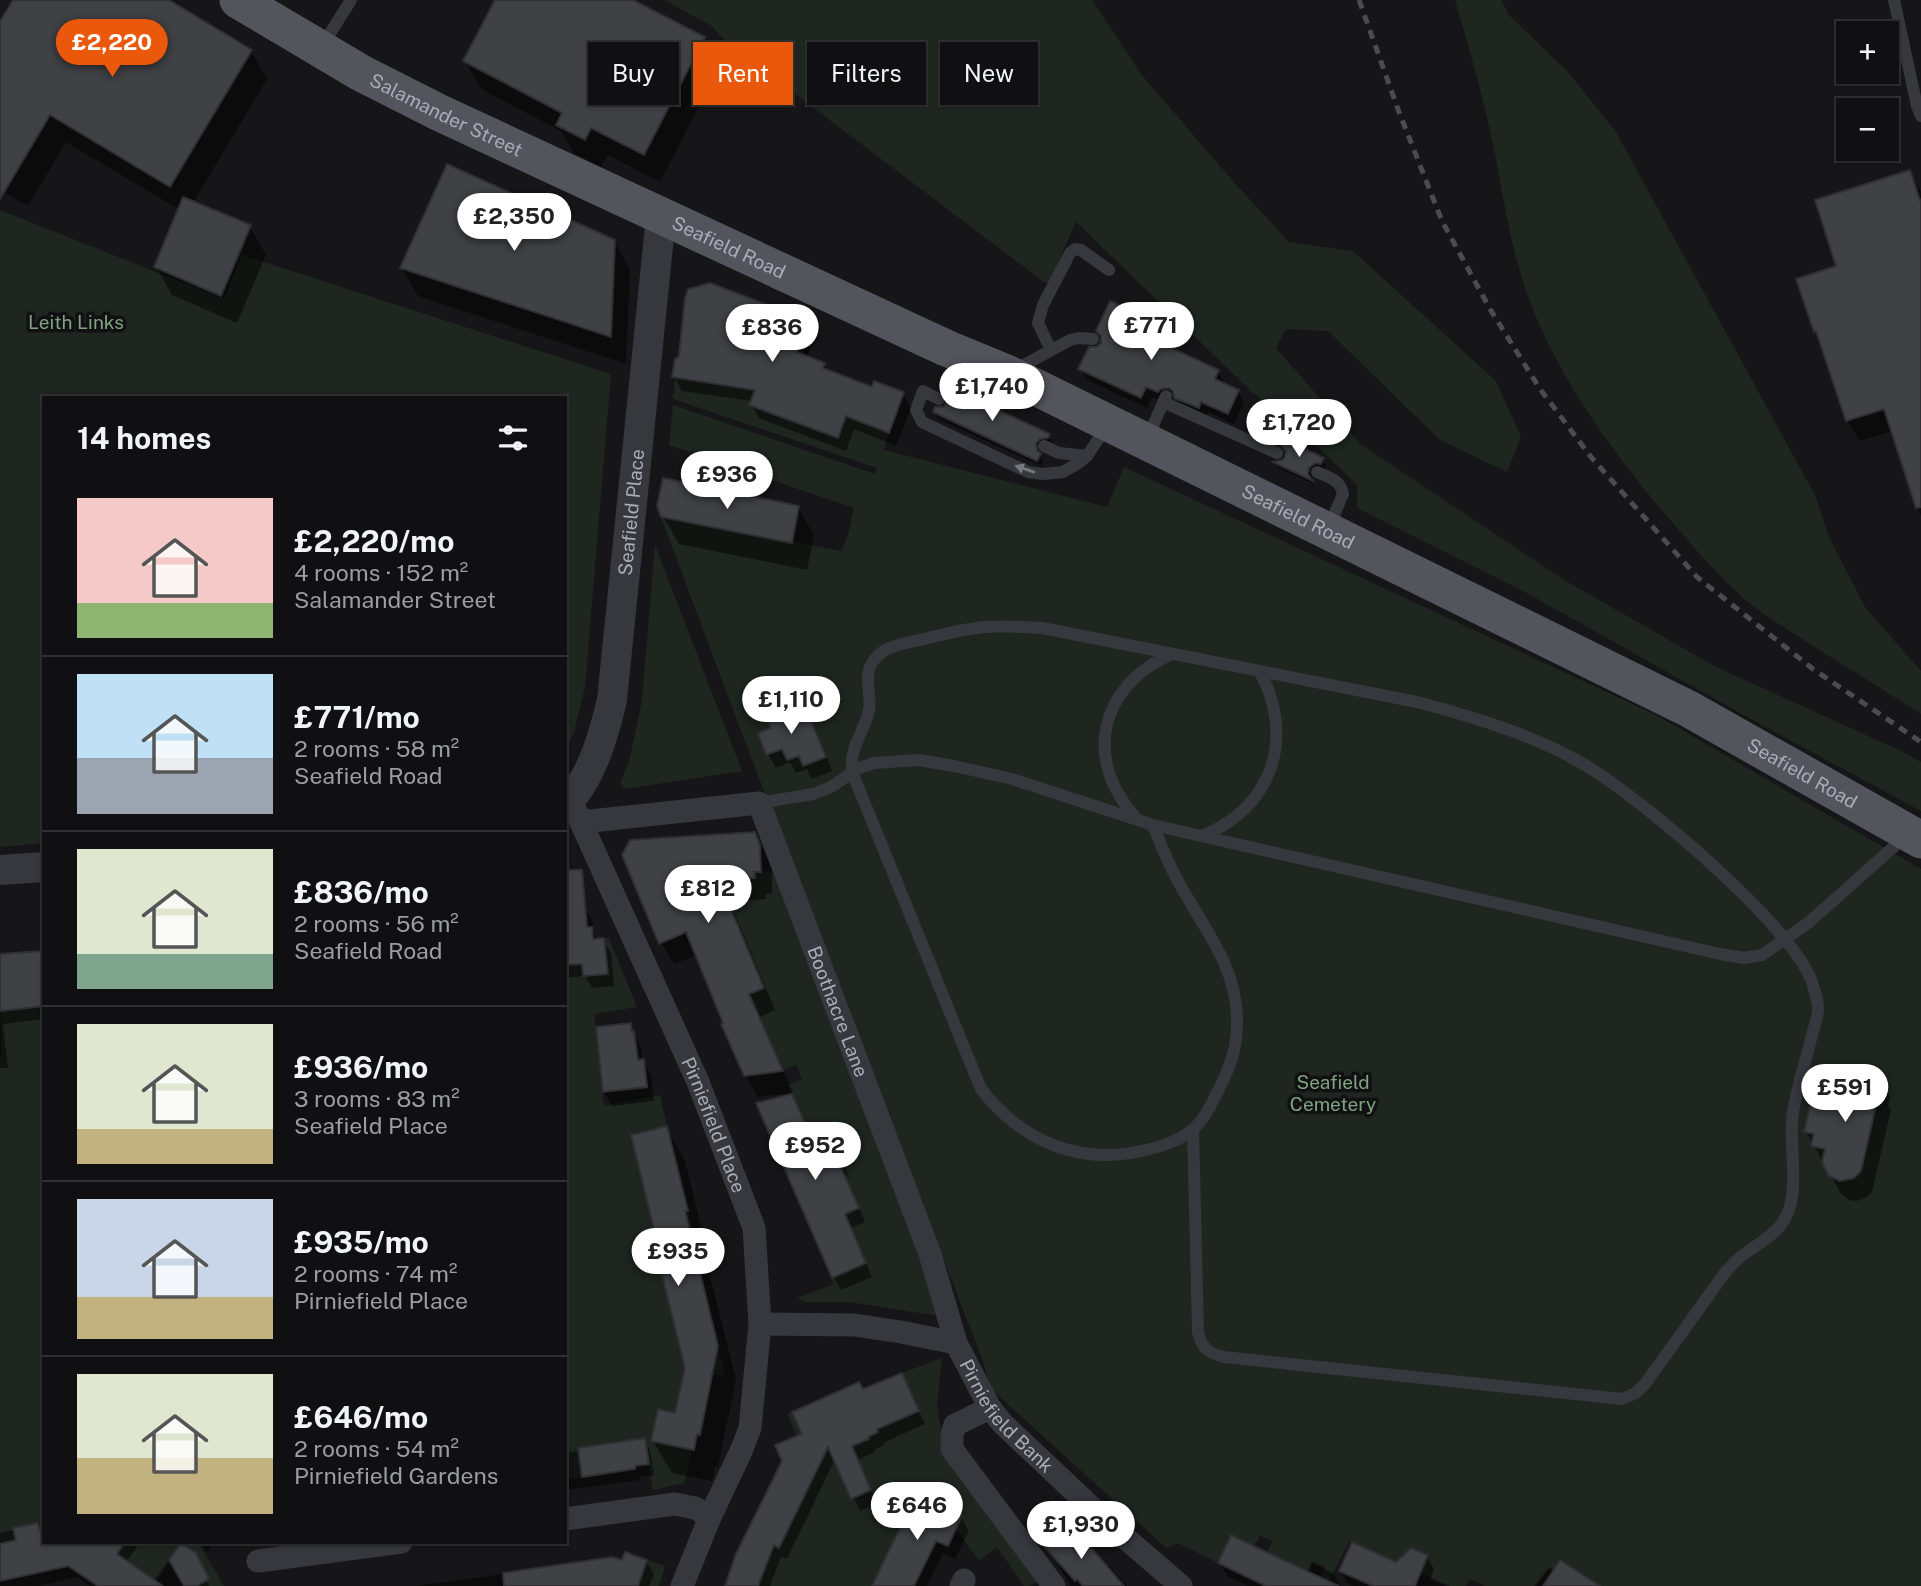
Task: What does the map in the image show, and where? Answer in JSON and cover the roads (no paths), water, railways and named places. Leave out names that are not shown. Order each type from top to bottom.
[{"type":"main road","name":"Salamander Street","points":[[238,0],[320,49],[440,113],[662,216]]},
{"type":"main road","name":"Seafield Road","points":[[662,216],[946,348],[1009,374],[1146,440],[1689,709],[1915,836]]},
{"type":"street","name":"Seafield Place","points":[[572,809],[606,727],[612,700],[662,216]]},
{"type":"street","points":[[572,809],[759,803]]},
{"type":"street","name":"Boothacre Lane","points":[[759,803],[930,1254],[956,1343]]},
{"type":"street","name":"Pirniefield Place","points":[[572,809],[698,1082],[754,1228],[760,1324],[750,1428],[682,1586]]},
{"type":"street","points":[[0,870],[42,867]]},
{"type":"street","name":"Pirniefield Bank","points":[[760,1324],[854,1325],[956,1343],[990,1408],[1018,1439],[1108,1523],[1181,1586]]},
{"type":"street","points":[[990,1408],[955,1425],[951,1434],[952,1449],[1054,1586]]},
{"type":"street","points":[[567,1519],[675,1504],[695,1508],[710,1517]]},
{"type":"street","points":[[258,1561],[386,1544]]},
{"type":"lane","points":[[320,49],[351,0]]},
{"type":"lane","points":[[1894,0],[1921,116]]},
{"type":"lane","points":[[1051,350],[1038,323],[1043,305],[1070,253],[1075,249],[1081,250],[1109,270]]},
{"type":"lane","points":[[1009,374],[1070,340],[1093,339]]},
{"type":"lane","points":[[939,399],[923,391],[916,410],[922,422],[1028,472],[1043,474],[1072,468],[1087,456],[1110,423]]},
{"type":"lane","points":[[1146,440],[1164,399],[1277,453]]},
{"type":"lane","points":[[1044,446],[1059,453],[1087,456]]},
{"type":"lane","points":[[1317,472],[1338,482],[1343,490],[1327,531]]},
{"type":"lane","points":[[1153,825],[1175,876],[1220,951],[1228,970],[1236,1003],[1236,1042],[1231,1065],[1209,1108],[1193,1129],[1168,1143],[1140,1152],[1107,1156],[1066,1150],[1024,1131],[992,1104],[981,1089],[852,772],[854,750],[869,712],[868,673],[879,654],[888,648],[976,628],[1042,628],[1441,708],[1515,733],[1586,765],[1647,808],[1726,878],[1785,939],[1802,961],[1814,985],[1818,1011],[1793,1112],[1791,1139],[1794,1181],[1789,1211],[1774,1233],[1727,1270],[1645,1384],[1631,1396],[1622,1399],[1224,1357],[1209,1351],[1200,1342],[1198,1332],[1193,1129]]},
{"type":"lane","points":[[1136,818],[1124,805],[1109,776],[1105,750],[1107,725],[1115,702],[1129,681],[1156,660],[1172,654]]},
{"type":"lane","points":[[1203,835],[1229,823],[1245,808],[1258,792],[1271,767],[1277,725],[1272,697],[1260,672]]},
{"type":"lane","points":[[759,803],[813,794],[874,763],[918,760],[1012,779],[1153,825],[1744,958],[1762,955],[1808,923],[1915,836]]},
{"type":"railway","points":[[1359,0],[1442,221],[1490,309],[1540,389],[1591,457],[1697,577],[1813,669],[1921,742]]},
{"type":"park label","name":"Leith Links","points":[[76,322]]},
{"type":"park label","name":"Seafield Cemetery","points":[[1333,1093]]}]
